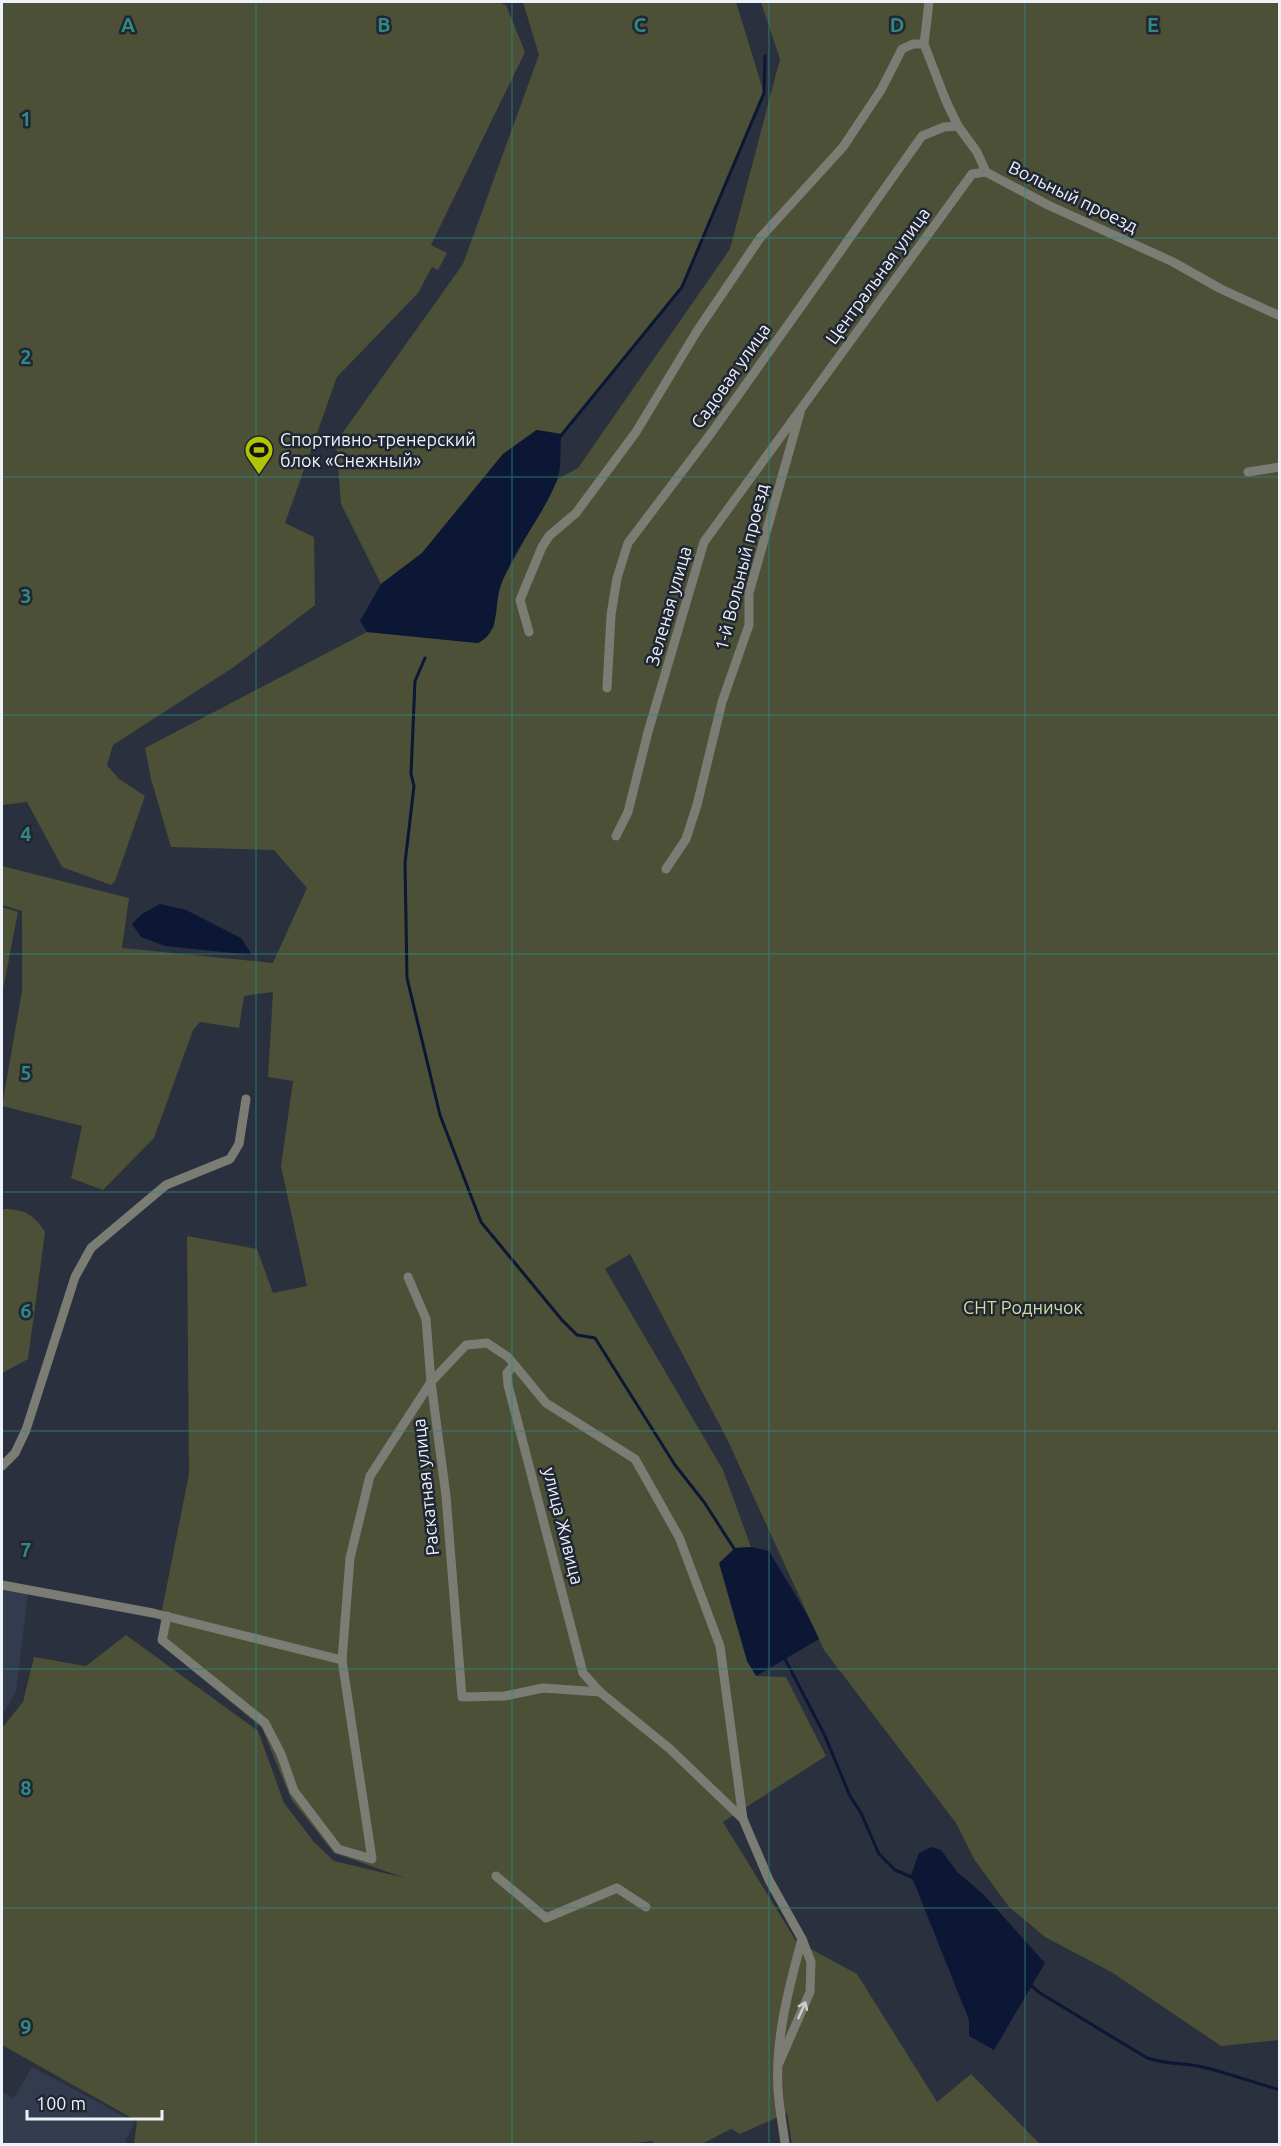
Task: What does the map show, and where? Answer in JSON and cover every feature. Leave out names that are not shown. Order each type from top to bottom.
[{"type":"street","name":"Вольный проезд","points":[[929,2],[924,44],[958,126],[977,152],[986,172],[1048,205],[1173,262],[1221,289],[1280,316]]},
{"type":"street","points":[[529,632],[520,600],[546,541],[576,513],[636,432],[697,331],[760,238],[843,147],[880,90],[902,49],[913,44],[924,44]]},
{"type":"street","name":"Садовая улица","points":[[607,688],[611,615],[617,578],[627,543],[718,424],[922,136],[944,127],[958,126]]},
{"type":"street","name":"Центральная улица","points":[[802,408],[972,174],[986,172]]},
{"type":"street","name":"Зеленая улица","points":[[615,836],[628,812],[648,732],[704,542],[802,408]]},
{"type":"street","name":"1-й Вольный проезд","points":[[666,868],[686,838],[697,805],[722,702],[748,625],[749,593],[802,408]]},
{"type":"street","points":[[1248,472],[1280,467]]},
{"type":"street","points":[[2,1466],[15,1453],[26,1430],[75,1277],[91,1248],[166,1185],[230,1159],[239,1144],[246,1099]]},
{"type":"street","name":"Раскатная улица","points":[[408,1277],[426,1319],[431,1382],[446,1496],[462,1697],[505,1696],[543,1688],[600,1692]]},
{"type":"street","points":[[167,1616],[162,1640],[265,1723],[281,1754],[294,1791],[338,1849],[372,1859],[342,1660],[350,1558],[370,1476],[431,1382],[466,1345],[487,1343],[508,1357],[546,1403],[635,1458],[680,1537],[720,1646],[744,1819],[769,1880],[802,1939],[811,1962],[810,1992],[778,2063]]},
{"type":"street","name":"улица Живица","points":[[514,1365],[507,1373],[508,1385],[583,1673],[600,1692],[670,1749],[744,1819]]},
{"type":"street","points":[[2,1585],[167,1616],[342,1660]]},
{"type":"street","points":[[496,1876],[546,1918],[617,1888],[646,1907]]},
{"type":"street","points":[[785,2145],[778,2089],[778,2063],[790,1983],[802,1939]]},
{"type":"shaded area","points":[[2,1589],[28,1593],[16,1692],[2,1715]]},
{"type":"shaded area","points":[[32,2067],[135,2122],[125,2141],[126,2144],[2,2144],[2,2091],[13,2099]]},
{"type":"green space","points":[[2,2],[499,2],[506,5],[525,52],[431,245],[447,253],[438,270],[432,267],[418,293],[337,377],[285,523],[314,537],[315,605],[234,667],[113,745],[107,765],[119,779],[145,796],[115,881],[111,885],[62,867],[27,802],[2,805]]},
{"type":"green space","points":[[523,2],[736,2],[764,93],[682,287],[561,434],[536,430],[503,454],[422,553],[381,584],[341,504],[336,442],[463,264],[539,55]]},
{"type":"green space","name":"СНТ Родничок","points":[[761,2],[1279,2],[1279,2040],[1221,2046],[1113,1973],[1045,1937],[1009,1907],[974,1859],[956,1823],[824,1650],[727,1439],[630,1254],[605,1269],[723,1470],[751,1547],[735,1548],[747,1661],[757,1676],[786,1677],[826,1756],[723,1822],[796,1941],[857,1974],[937,2102],[971,2074],[1040,2144],[792,2144],[787,2113],[740,2134],[731,2129],[702,2144],[655,2144],[652,2141],[629,2144],[134,2144],[137,2121],[2,2045],[2,1728],[23,1702],[34,1657],[86,1666],[126,1635],[258,1731],[284,1803],[314,1842],[334,1861],[405,1878],[334,1853],[291,1799],[262,1728],[159,1643],[161,1615],[189,1474],[187,1236],[257,1249],[273,1293],[307,1286],[281,1166],[293,1081],[268,1077],[273,992],[244,996],[239,1028],[200,1022],[193,1030],[154,1138],[103,1190],[71,1178],[82,1126],[2,1106],[22,991],[22,911],[2,905],[2,866],[129,898],[122,948],[273,963],[307,888],[274,850],[171,847],[151,779],[145,748],[367,632],[478,643],[494,627],[496,601],[502,581],[558,479],[578,468],[730,249],[780,59]]},
{"type":"green space","points":[[2,907],[18,912],[2,995]]},
{"type":"green space","points":[[4,1209],[18,1210],[28,1214],[45,1232],[28,1359],[2,1372],[2,1211]]},
{"type":"water","points":[[537,430],[561,434],[559,475],[502,582],[494,624],[486,638],[478,643],[367,632],[360,621],[381,584],[422,553],[503,454]]},
{"type":"water","points":[[160,904],[186,910],[241,938],[252,955],[165,946],[141,937],[132,924],[142,914]]},
{"type":"water","points":[[751,1547],[769,1551],[819,1639],[756,1676],[747,1661],[719,1563],[735,1548]]},
{"type":"water","points":[[932,1847],[941,1850],[957,1872],[983,1894],[1045,1963],[994,2050],[969,2036],[969,2020],[911,1875],[919,1853]]},
{"type":"waterway","points":[[559,438],[682,287],[764,93],[765,56]]},
{"type":"waterway","points":[[425,658],[415,681],[411,774],[414,786],[405,863],[407,978],[440,1115],[481,1222],[562,1320],[577,1335],[595,1338],[675,1465],[704,1502],[735,1550]]},
{"type":"waterway","points":[[784,1657],[825,1736],[850,1796],[861,1813],[879,1854],[895,1870],[914,1878]]},
{"type":"waterway","points":[[1029,1984],[1147,2058],[1208,2068],[1280,2090]]},
{"type":"place","name":"Спортивно-тренерский блок «Снежный»","points":[[259,476]]}]
